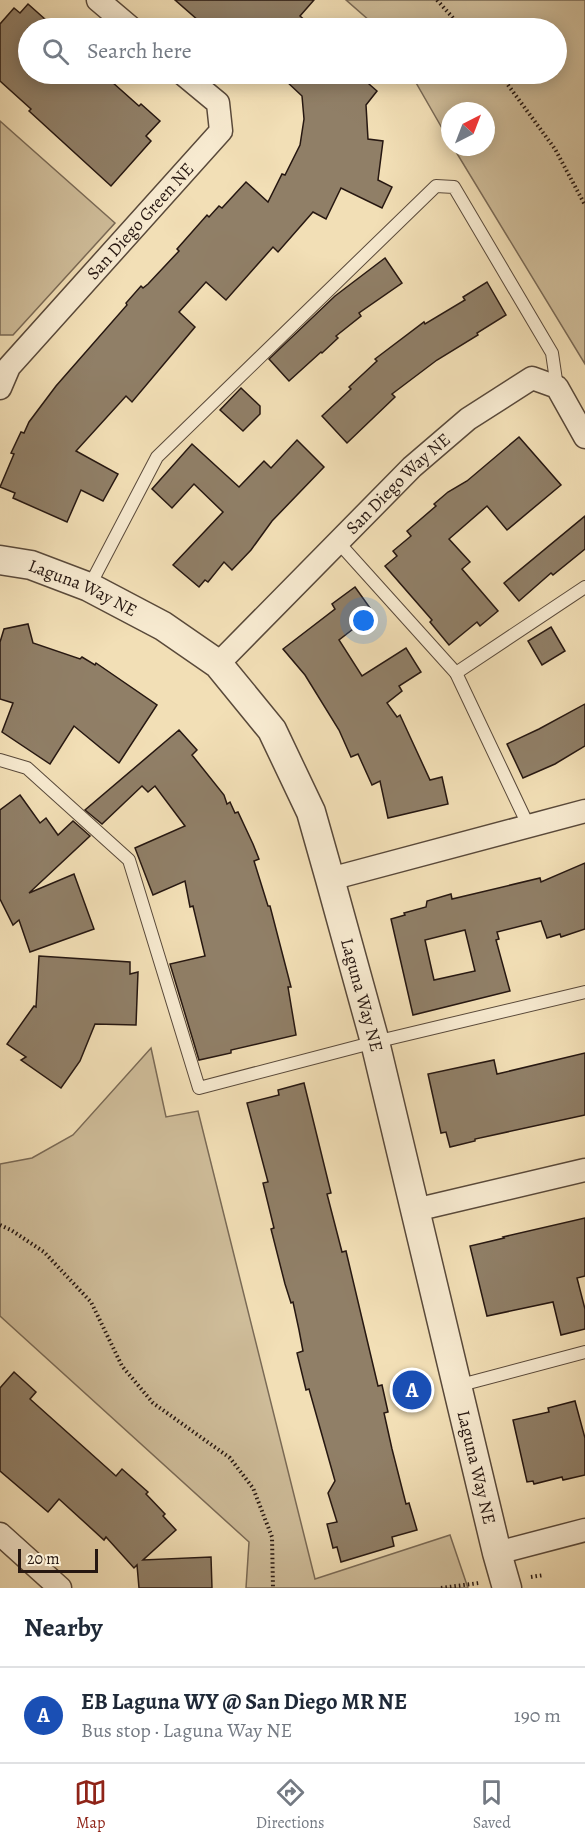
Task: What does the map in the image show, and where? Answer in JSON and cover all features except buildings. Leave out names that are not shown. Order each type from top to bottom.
[{"type":"street","points":[[98,0],[119,18]]},
{"type":"street","name":"San Diego Green NE","points":[[0,388],[5,365],[221,131],[218,103],[195,84]]},
{"type":"street","name":"San Diego Way NE","points":[[218,664],[412,467],[468,419],[532,378],[557,387]]},
{"type":"street","points":[[557,387],[585,437]]},
{"type":"street","name":"Laguna Way NE","points":[[0,560],[31,565],[89,587],[163,626],[218,664],[272,730],[311,813],[375,1042],[496,1553],[507,1588]]},
{"type":"street","points":[[330,879],[585,811]]},
{"type":"street","points":[[415,1210],[585,1170]]},
{"type":"street","points":[[496,1553],[585,1530]]},
{"type":"street","points":[[0,1534],[60,1588]]},
{"type":"lane","points":[[89,587],[157,457],[436,186],[454,187],[552,353],[557,387]]},
{"type":"lane","points":[[338,542],[456,673],[529,827]]},
{"type":"lane","points":[[456,673],[585,587]]},
{"type":"lane","points":[[0,760],[27,768],[129,861],[199,1088],[375,1042],[585,992]]},
{"type":"lane","points":[[457,1386],[585,1352]]},
{"type":"path","points":[[437,0],[453,18]]},
{"type":"path","points":[[507,84],[555,149],[585,205]]},
{"type":"path","points":[[0,1225],[44,1252],[91,1302],[122,1366],[153,1403],[230,1458],[253,1488],[272,1537],[273,1588]]},
{"type":"shaded area","points":[[346,0],[585,0],[585,364],[458,156],[495,156],[495,102],[441,102],[441,126],[417,84],[567,84],[567,18],[367,18]]},
{"type":"shaded area","points":[[0,121],[115,223],[13,335],[0,335]]},
{"type":"shaded area","points":[[151,1048],[166,1117],[198,1111],[315,1579],[450,1535],[468,1588],[246,1588],[249,1542],[0,1316],[0,1164],[32,1158],[73,1135]]},
{"type":"place","name":"EB Laguna WY @ San Diego MR NE","points":[[412,1390]]}]
